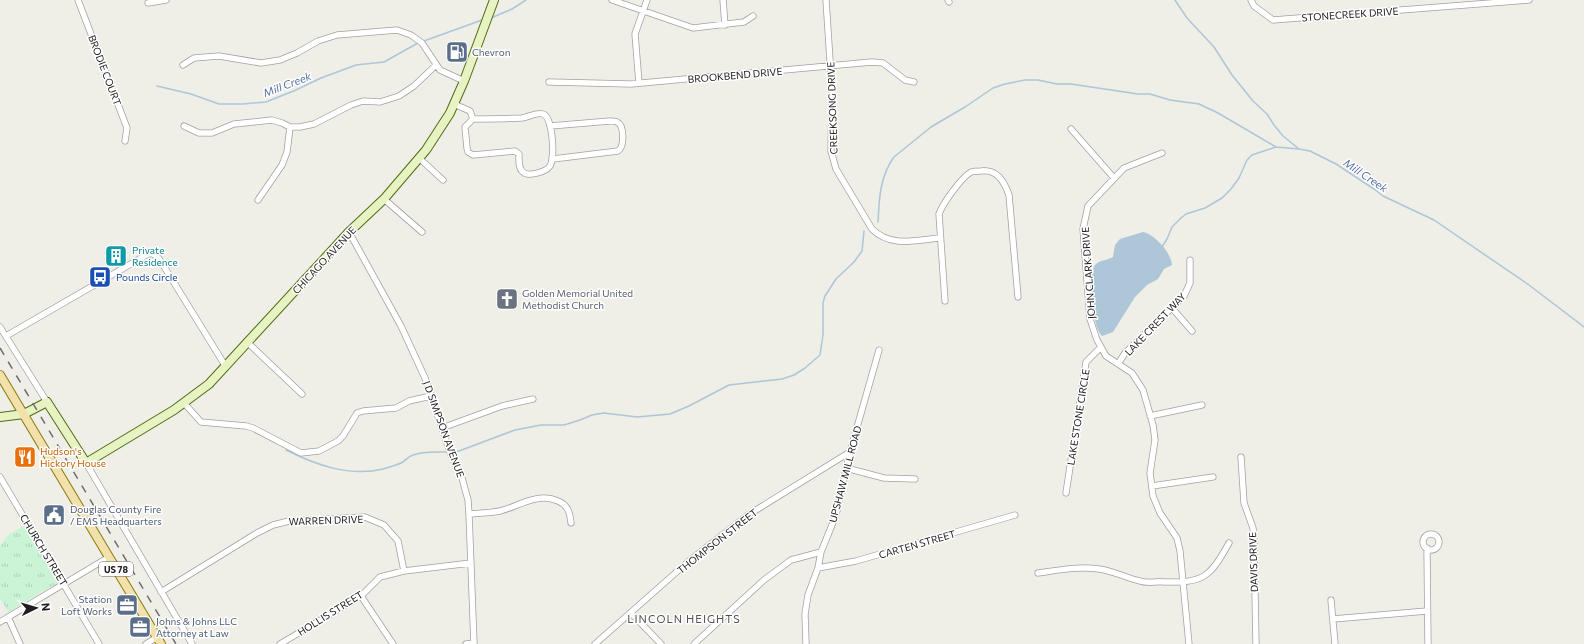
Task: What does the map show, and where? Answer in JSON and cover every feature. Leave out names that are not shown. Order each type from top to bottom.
[{"type":"main road","name":"US 78","points":[[0,375],[159,641]]},
{"type":"street","name":"BRODIE COURT","points":[[78,0],[127,128],[125,142]]},
{"type":"street","points":[[148,3],[166,0]]},
{"type":"street","name":"CHICAGO AVENUE","points":[[86,463],[184,403],[209,384],[349,232],[384,199],[438,133],[454,104],[464,81],[494,0]]},
{"type":"street","points":[[612,0],[693,28],[744,22],[752,16]]},
{"type":"street","points":[[639,83],[635,34],[647,0]]},
{"type":"street","points":[[723,0],[724,25]]},
{"type":"street","name":"CREEKSONG DRIVE","points":[[826,0],[832,91],[831,150],[836,169],[872,230],[879,236],[898,242],[940,238]]},
{"type":"street","name":"STONECREEK DRIVE","points":[[1251,0],[1254,6],[1273,20],[1529,0]]},
{"type":"street","points":[[183,65],[194,58],[219,56],[261,63],[280,60],[297,53],[318,41],[337,36],[397,30],[411,35],[422,43],[440,70],[464,81]]},
{"type":"street","name":"BROOKBEND DRIVE","points":[[549,82],[639,83],[872,62],[883,63],[905,80],[914,82]]},
{"type":"street","points":[[184,126],[199,133],[212,132],[234,124],[272,120],[290,127],[300,128],[314,124],[350,105],[363,102],[380,102],[399,96],[414,86],[436,65]]},
{"type":"street","points":[[454,104],[470,111],[472,119]]},
{"type":"street","points":[[536,114],[544,114],[547,117],[550,126],[553,159],[549,168],[542,172],[526,174],[522,172],[519,154],[515,151],[473,155],[468,152],[465,127],[472,119],[523,118],[536,114]]},
{"type":"street","points":[[550,126],[616,121],[621,126],[623,145],[618,151],[553,159]]},
{"type":"street","points":[[258,200],[282,165],[286,152],[290,127]]},
{"type":"street","points":[[1071,129],[1114,178]]},
{"type":"street","name":"JOHN CLARK DRIVE","points":[[1162,153],[1124,168],[1088,206],[1083,229],[1090,319],[1097,340],[1106,356],[1132,373],[1143,390],[1150,416],[1155,440],[1150,473],[1153,496],[1160,512],[1177,538],[1184,582],[1189,644]]},
{"type":"street","points":[[419,158],[443,180]]},
{"type":"street","points":[[945,301],[939,214],[943,204],[963,180],[972,172],[986,170],[997,174],[1004,183],[1009,194],[1018,297]]},
{"type":"street","points":[[384,199],[422,232]]},
{"type":"street","name":"J D SIMPSON AVENUE","points":[[349,232],[401,326],[425,378],[451,455],[462,478],[468,500],[474,643]]},
{"type":"street","points":[[6,336],[152,253],[160,260],[226,367]]},
{"type":"street","name":"LAKE CREST WAY","points":[[1118,364],[1125,353],[1184,296],[1190,283],[1190,260]]},
{"type":"street","points":[[1172,308],[1192,331]]},
{"type":"street","points":[[0,327],[86,463],[192,644]]},
{"type":"street","points":[[247,342],[302,394]]},
{"type":"street","name":"LAKE STONE CIRCLE","points":[[1066,493],[1086,362],[1101,347]]},
{"type":"street","name":"UPSHAW MILL ROAD","points":[[806,644],[804,614],[808,595],[818,568],[821,552],[836,516],[850,452],[879,350]]},
{"type":"street","points":[[184,403],[201,422],[253,428],[301,453],[319,451],[338,441],[343,436],[357,413],[363,411],[396,408],[410,401],[431,396]]},
{"type":"street","points":[[442,428],[502,406],[534,399]]},
{"type":"street","points":[[0,417],[24,414],[47,402]]},
{"type":"street","points":[[1150,416],[1202,405]]},
{"type":"street","name":"THOMPSON STREET","points":[[595,644],[689,561],[748,515],[850,452]]},
{"type":"street","name":"DAVIS DRIVE","points":[[1241,457],[1244,503],[1253,528],[1254,540],[1256,644]]},
{"type":"street","points":[[846,468],[884,478],[915,479]]},
{"type":"street","name":"CHURCH STREET","points":[[0,477],[99,644]]},
{"type":"street","points":[[1152,486],[1213,477]]},
{"type":"street","points":[[469,514],[498,511],[534,499],[551,497],[566,506],[570,513],[571,523]]},
{"type":"street","name":"CARTEN STREET","points":[[818,568],[856,561],[1015,515]]},
{"type":"street","name":"WARREN DRIVE","points":[[161,592],[257,533],[273,525],[289,521],[364,517],[384,525],[398,541],[404,571]]},
{"type":"street","points":[[1038,573],[1083,567],[1113,571],[1150,583],[1161,581],[1184,582],[1205,577],[1220,559],[1229,543]]},
{"type":"street","points":[[1427,548],[1428,644]]},
{"type":"street","points":[[694,644],[764,580],[791,560],[821,552]]},
{"type":"street","points":[[0,622],[109,557]]},
{"type":"street","name":"HOLLIS STREET","points":[[280,644],[361,596],[380,577],[404,571],[471,563]]},
{"type":"street","points":[[361,596],[393,644]]},
{"type":"street","points":[[1331,600],[1335,644]]},
{"type":"street","points":[[1333,619],[1427,611]]},
{"type":"street","points":[[630,613],[661,644]]},
{"type":"street","points":[[8,617],[20,644]]},
{"type":"street","points":[[146,644],[159,641]]},
{"type":"street","points":[[466,644],[474,643]]},
{"type":"green space","points":[[23,526],[27,528],[28,532],[59,581],[58,585],[52,586],[15,608],[14,611],[8,612],[0,598],[0,546],[7,536]]},
{"type":"water","points":[[1143,232],[1152,236],[1161,244],[1169,255],[1172,265],[1164,269],[1158,279],[1147,285],[1135,297],[1113,332],[1102,336],[1098,331],[1094,315],[1091,274],[1097,263],[1113,257],[1115,245],[1120,239]]},
{"type":"waterway","name":"Mill Creek","points":[[491,18],[512,9],[526,0]]},
{"type":"waterway","name":"Mill Creek","points":[[1175,0],[1187,18],[1214,47],[1232,75],[1253,101],[1267,114],[1283,136],[1299,149]]},
{"type":"waterway","name":"Mill Creek","points":[[424,41],[482,20]]},
{"type":"waterway","name":"Mill Creek","points":[[157,86],[191,94],[219,104],[266,102],[321,78],[356,65],[384,62],[418,43]]},
{"type":"waterway","points":[[878,222],[881,188],[889,164],[894,157],[931,127],[993,88],[1025,80],[1038,80],[1057,84],[1071,84],[1138,94],[1150,94],[1170,100],[1199,104],[1218,113],[1276,147]]},
{"type":"waterway","name":"Mill Creek","points":[[1162,247],[1172,227],[1181,218],[1186,214],[1205,208],[1222,198],[1231,189],[1239,178],[1247,160],[1252,155],[1276,147],[1310,151],[1336,164],[1383,196],[1434,220],[1529,285],[1584,327]]},
{"type":"waterway","points":[[454,451],[459,451],[515,430],[541,425],[564,425],[592,415],[604,413],[637,417],[670,414],[689,406],[729,385],[782,379],[794,375],[820,355],[823,335],[823,303],[825,296],[836,279],[854,262],[862,251],[864,231]]},
{"type":"waterway","points":[[286,450],[321,465],[358,472],[383,469],[401,463],[410,456],[421,453],[446,452]]},
{"type":"railway","points":[[0,348],[176,644]]},
{"type":"place","name":"Chevron","points":[[457,52]]},
{"type":"place","name":"Private Residence","points":[[116,256]]},
{"type":"place","name":"Pounds Circle","points":[[100,277]]},
{"type":"place","name":"Golden Memorial United Methodist Church","points":[[507,299]]},
{"type":"place","name":"Hudson's Hickory House","points":[[25,457]]},
{"type":"place","name":"Douglas County Fire / EMS Headquarters","points":[[54,515]]},
{"type":"place","name":"Station Loft Works","points":[[127,605]]},
{"type":"place","name":"Johns & Johns LLC Attorney at Law","points":[[140,627]]},
{"type":"district","name":"LINCOLN HEIGHTS","points":[[684,618]]}]
